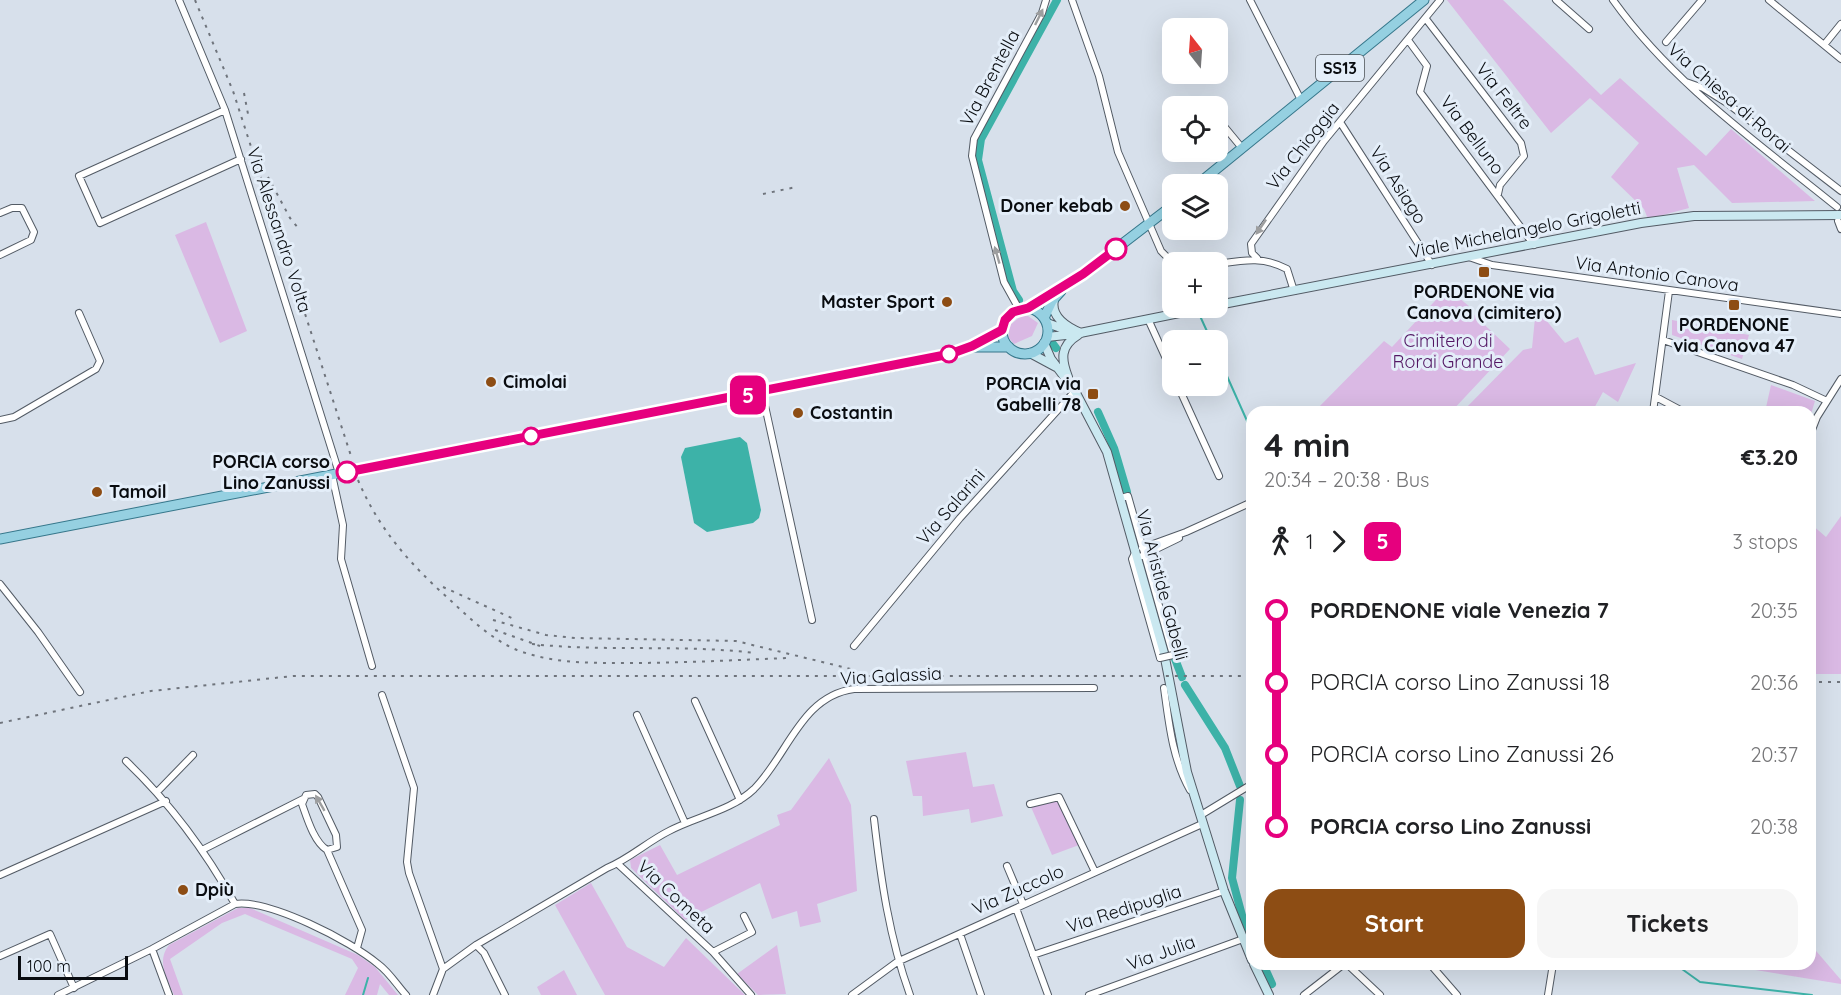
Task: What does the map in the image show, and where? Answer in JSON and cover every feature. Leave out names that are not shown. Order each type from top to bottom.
[{"type":"main road","name":"SS13","points":[[1210,174],[1424,0]]},
{"type":"main road","points":[[0,539],[914,362],[972,346],[1002,330],[1009,315],[1071,281],[1162,214]]},
{"type":"main road","name":"Viale Michelangelo Grigoletti","points":[[1228,303],[1641,223],[1694,216],[1838,214]]},
{"type":"main road","points":[[1046,340],[1045,320],[1056,296],[1071,281]]},
{"type":"main road","points":[[1056,296],[1053,306],[1058,317],[1067,326],[1082,333]]},
{"type":"main road","points":[[1023,309],[1062,330],[1082,333]]},
{"type":"main road","points":[[972,346],[1009,347],[1018,353],[1030,353],[1046,340],[1162,316]]},
{"type":"main road","points":[[1002,330],[1009,347]]},
{"type":"main road","name":"Via Aristide Gabelli","points":[[1082,333],[1065,344],[1065,368],[1107,452],[1140,553],[1164,653],[1181,746],[1224,891],[1246,943]]},
{"type":"main road","name":"Via Aristide Gabelli","points":[[1046,340],[1057,368],[1073,388]]},
{"type":"main road","name":"Via Aristide Gabelli","points":[[1030,353],[1057,368]]},
{"type":"main road","points":[[0,533],[38,526],[68,525]]},
{"type":"main road","points":[[1257,970],[1269,995]]},
{"type":"street","name":"Via Alessandro Volta","points":[[179,0],[225,110],[335,474],[343,525],[341,559],[372,666]]},
{"type":"street","name":"Via Brentella","points":[[1023,309],[1004,282],[972,156],[974,140],[1042,13],[1046,0]]},
{"type":"street","points":[[1072,0],[1099,76],[1118,152],[1151,222],[1162,252]]},
{"type":"street","points":[[1250,0],[1300,100]]},
{"type":"street","name":"Via Chioggia","points":[[1257,258],[1252,253],[1251,244],[1282,197],[1440,0]]},
{"type":"street","points":[[1556,0],[1589,29]]},
{"type":"street","name":"Via Chiesa di Rorai","points":[[1613,0],[1654,53],[1682,81],[1838,214]]},
{"type":"street","points":[[1666,42],[1701,0]]},
{"type":"street","points":[[1769,0],[1841,59]]},
{"type":"street","name":"Via Feltre","points":[[1426,19],[1521,144],[1524,156],[1500,185],[1498,194]]},
{"type":"street","points":[[1824,45],[1841,24]]},
{"type":"street","name":"Via Belluno","points":[[1408,40],[1427,66],[1420,92],[1534,245]]},
{"type":"street","points":[[1682,81],[1703,88],[1727,103],[1841,191]]},
{"type":"street","points":[[225,110],[79,176],[100,224],[241,159]]},
{"type":"street","name":"Via Asiago","points":[[1340,122],[1432,265]]},
{"type":"street","points":[[1228,131],[1242,148]]},
{"type":"street","points":[[0,213],[12,208],[22,208],[34,232],[32,240],[0,255]]},
{"type":"street","points":[[1838,214],[1841,229]]},
{"type":"street","name":"Via Antonio Canova","points":[[1469,257],[1492,266],[1841,314]]},
{"type":"street","points":[[1228,262],[1257,258],[1287,269],[1294,291]]},
{"type":"street","points":[[1654,406],[1669,291]]},
{"type":"street","points":[[0,420],[14,417],[96,369],[100,361],[79,314]]},
{"type":"street","points":[[1148,319],[1162,350]]},
{"type":"street","points":[[1663,340],[1827,400]]},
{"type":"street","points":[[1816,423],[1841,379]]},
{"type":"street","name":"Via Salarini","points":[[854,646],[960,518],[1073,388]]},
{"type":"street","points":[[1834,391],[1841,396]]},
{"type":"street","points":[[762,392],[812,621]]},
{"type":"street","points":[[1183,396],[1219,476]]},
{"type":"street","points":[[1656,397],[1673,406]]},
{"type":"street","points":[[1140,553],[1173,655],[1160,658],[1132,559],[1140,553],[1246,505]]},
{"type":"street","points":[[0,584],[38,632],[80,692]]},
{"type":"street","name":"Via Galassia","points":[[443,969],[476,945],[607,868],[619,865],[653,840],[685,823],[740,800],[754,789],[811,711],[822,700],[841,691],[1094,688]]},
{"type":"street","name":"Via Aristide Gabelli","points":[[1164,688],[1180,772],[1196,801]]},
{"type":"street","points":[[382,695],[414,788],[407,862],[443,969],[433,995]]},
{"type":"street","points":[[695,701],[740,800]]},
{"type":"street","points":[[637,715],[685,823]]},
{"type":"street","points":[[158,791],[193,755]]},
{"type":"street","points":[[126,760],[158,791],[186,824],[235,904]]},
{"type":"street","name":"Via Zuccolo","points":[[852,995],[897,962],[1095,872],[1201,819],[1246,788]]},
{"type":"street","points":[[201,850],[303,799],[306,795],[315,794],[338,842],[337,847],[327,850]]},
{"type":"street","points":[[1030,804],[1059,797],[1095,872]]},
{"type":"street","points":[[303,799],[302,804],[312,828],[322,846],[327,850],[362,930],[357,948]]},
{"type":"street","points":[[0,875],[166,801]]},
{"type":"street","points":[[874,819],[884,907],[897,962],[910,995]]},
{"type":"street","name":"Via Cometa","points":[[619,865],[713,952],[751,995]]},
{"type":"street","points":[[1007,866],[1023,904]]},
{"type":"street","name":"Via Redipuglia","points":[[1033,955],[1224,891]]},
{"type":"street","points":[[58,995],[153,949],[235,904],[248,902],[269,907],[357,948],[381,965],[406,995]]},
{"type":"street","points":[[1016,908],[1048,995]]},
{"type":"street","name":"Via Cometa","points":[[713,952],[752,932],[744,916]]},
{"type":"street","points":[[0,956],[50,934],[74,988]]},
{"type":"street","points":[[960,934],[981,995]]},
{"type":"street","name":"Via Julia","points":[[1089,995],[1243,939]]},
{"type":"street","points":[[476,945],[484,953],[505,995]]},
{"type":"street","points":[[153,949],[168,995]]},
{"type":"street","points":[[1304,995],[1338,970]]},
{"type":"street","points":[[1353,970],[1380,995]]},
{"type":"street","points":[[1435,970],[1457,995]]},
{"type":"street","points":[[1548,995],[1552,970]]},
{"type":"green space","points":[[1447,0],[1503,0],[1601,95],[1620,78],[1706,156],[1731,129],[1815,201],[1732,203],[1694,165],[1677,168],[1689,208],[1648,219],[1644,209],[1611,177],[1639,143],[1590,98],[1551,133]]},
{"type":"green space","points":[[206,222],[247,331],[220,343],[175,235]]},
{"type":"green space","name":"Cimitero di Rorai Grande","points":[[1447,288],[1470,307],[1469,310],[1510,349],[1457,406],[1320,406],[1384,341],[1392,347]]},
{"type":"green space","points":[[1536,308],[1565,343],[1578,337],[1595,375],[1636,363],[1618,402],[1603,392],[1595,406],[1468,406],[1523,350],[1532,348]]},
{"type":"green space","points":[[1021,316],[1028,316],[1038,323],[1032,336],[1014,344],[1009,338],[1009,326]]},
{"type":"green space","points":[[1672,320],[1749,335],[1742,359],[1672,335]]},
{"type":"green space","points":[[1771,385],[1815,401],[1813,406],[1766,406]]},
{"type":"green space","points":[[1841,516],[1841,674],[1816,674],[1816,528],[1826,537]]},
{"type":"green space","points":[[966,752],[973,787],[994,784],[1003,816],[971,823],[969,809],[923,816],[922,796],[913,796],[906,761]]},
{"type":"green space","points":[[829,758],[851,805],[857,891],[817,904],[821,922],[800,927],[797,911],[772,919],[760,883],[685,920],[631,868],[630,860],[660,845],[677,875],[780,825],[777,815],[791,810]]},
{"type":"green space","points":[[1058,799],[1079,845],[1052,855],[1031,807]]},
{"type":"green space","points":[[591,883],[627,947],[664,967],[686,938],[745,995],[605,995],[555,905]]},
{"type":"green space","points":[[238,908],[250,908],[358,955],[375,967],[398,995],[389,995],[380,984],[377,995],[345,995],[358,968],[352,959],[245,914],[222,923],[170,959],[183,995],[174,995],[163,963],[165,951],[169,945]]},
{"type":"green space","points":[[777,945],[786,994],[758,995],[737,974]]},
{"type":"green space","points":[[1816,951],[1841,980],[1841,984],[1756,970],[1816,970]]},
{"type":"green space","points":[[564,970],[577,995],[541,995],[537,987]]},
{"type":"shaded area","points":[[740,437],[747,443],[761,510],[759,518],[753,523],[707,532],[694,523],[681,457],[685,448]]},
{"type":"waterway","points":[[1019,300],[1013,291],[978,160],[981,139],[1057,0]]},
{"type":"waterway","points":[[1201,318],[1206,330]]},
{"type":"waterway","points":[[1053,344],[1056,348]]},
{"type":"waterway","points":[[1228,378],[1246,419]]},
{"type":"waterway","points":[[1098,412],[1114,448],[1127,492]]},
{"type":"waterway","points":[[1175,659],[1182,677]]},
{"type":"waterway","points":[[1185,685],[1225,748],[1240,786]]},
{"type":"waterway","points":[[1240,800],[1232,878],[1246,926]]},
{"type":"waterway","points":[[1266,970],[1272,984]]},
{"type":"waterway","points":[[1683,970],[1700,982],[1812,995]]},
{"type":"waterway","points":[[363,995],[368,978]]},
{"type":"railway","points":[[195,0],[233,91],[351,456]]},
{"type":"railway","points":[[244,93],[248,114]]},
{"type":"railway","points":[[268,177],[290,218],[299,229]]},
{"type":"railway","points":[[763,194],[796,187]]},
{"type":"railway","points":[[358,480],[383,526],[414,565],[475,623],[495,638],[517,650],[545,658],[587,663],[789,658]]},
{"type":"railway","points":[[443,587],[514,619]]},
{"type":"railway","points":[[493,620],[546,635],[575,638],[736,641],[851,669]]},
{"type":"railway","points":[[495,630],[540,646]]},
{"type":"railway","points":[[532,644],[588,648],[727,650],[755,653]]},
{"type":"railway","points":[[0,723],[151,691],[293,676],[1246,676]]},
{"type":"railway","points":[[1816,682],[1841,682]]},
{"type":"bus line","name":"5","points":[[347,472],[950,354],[972,346],[1002,330],[1005,320],[1013,312],[1028,308],[1083,274],[1116,249]]},
{"type":"place","name":"Doner kebab","points":[[1125,206]]},
{"type":"place","name":"PORDENONE via Canova (cimitero)","points":[[1484,272]]},
{"type":"place","name":"Master Sport","points":[[947,302]]},
{"type":"place","name":"PORDENONE via Canova 47","points":[[1734,305]]},
{"type":"place","name":"Cimolai","points":[[491,382]]},
{"type":"place","name":"PORCIA via Gabelli 78","points":[[1093,394]]},
{"type":"place","name":"Costantin","points":[[798,413]]},
{"type":"place","name":"PORCIA corso Lino Zanussi","points":[[347,472]]},
{"type":"place","name":"Tamoil","points":[[97,492]]},
{"type":"place","name":"Dpiù","points":[[183,890]]}]
